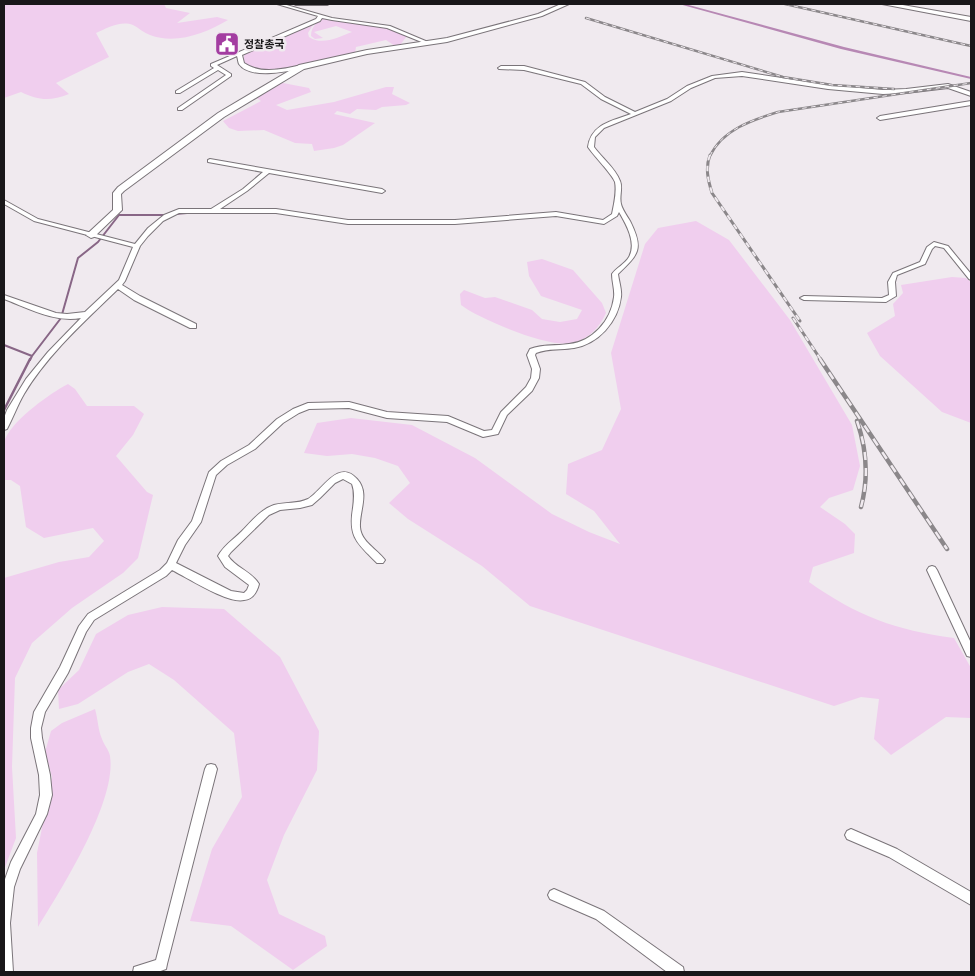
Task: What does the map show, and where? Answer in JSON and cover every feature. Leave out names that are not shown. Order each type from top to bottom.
[{"type":"main road","points":[[886,4],[971,20]]},
{"type":"street","points":[[278,4],[332,19],[388,27],[426,42]]},
{"type":"street","points":[[296,4],[327,4]]},
{"type":"street","points":[[239,54],[242,64],[254,70],[270,72],[302,67],[367,52],[447,40],[540,15],[566,4]]},
{"type":"street","points":[[180,109],[229,75],[213,65],[318,20],[321,15]]},
{"type":"street","points":[[90,235],[118,210],[117,193],[121,188],[221,115],[302,67]]},
{"type":"street","points":[[178,92],[218,68]]},
{"type":"street","points":[[501,68],[524,68],[584,83],[603,98],[636,114]]},
{"type":"street","points":[[4,427],[11,408],[26,383],[50,353],[117,285],[126,273],[137,246],[160,220],[167,215],[179,211],[276,211],[343,222],[455,222],[556,214],[604,222],[615,215],[620,186],[616,177],[594,153],[591,142],[596,131],[669,100],[689,87],[725,75],[751,75],[828,87],[883,92],[948,86],[971,94]]},
{"type":"street","points":[[786,78],[798,82]]},
{"type":"street","points":[[880,118],[971,102]]},
{"type":"street","points":[[210,161],[382,191]]},
{"type":"street","points":[[213,210],[245,190],[267,172]]},
{"type":"street","points":[[4,202],[36,220],[137,246]]},
{"type":"street","points":[[6,972],[5,902],[11,877],[44,808],[46,793],[47,778],[36,728],[40,710],[63,672],[82,626],[91,617],[163,573],[171,565],[181,542],[201,511],[212,474],[224,463],[252,447],[280,421],[296,411],[308,406],[349,404],[387,415],[448,419],[482,434],[495,432],[504,414],[529,390],[535,378],[536,368],[531,355],[533,351],[580,344],[593,340],[600,335],[612,314],[618,294],[615,274],[628,262],[635,250],[632,231],[618,204]]},
{"type":"street","points":[[804,298],[883,300],[890,298],[893,292],[892,277],[901,271],[923,263],[929,248],[934,244],[946,247],[971,278]]},
{"type":"street","points":[[117,285],[137,298],[194,326]]},
{"type":"street","points":[[4,297],[61,316],[82,317],[88,314]]},
{"type":"street","points":[[171,565],[225,593],[241,598],[247,596],[254,584],[251,579],[225,562],[223,556],[229,546],[266,512],[313,500],[330,482],[337,477],[344,476],[356,483],[359,491],[355,516],[356,532],[366,547],[380,560]]},
{"type":"street","points":[[932,570],[971,653]]},
{"type":"street","points":[[139,972],[149,970],[160,964],[166,948],[211,769]]},
{"type":"street","points":[[851,835],[893,854],[971,899]]},
{"type":"street","points":[[554,894],[600,915],[678,972]]},
{"type":"shaded area","points":[[4,4],[164,4],[166,8],[190,13],[177,23],[217,17],[228,20],[201,33],[170,39],[150,35],[133,25],[124,23],[114,25],[96,33],[109,57],[56,83],[69,94],[45,99],[21,92],[4,98]]},
{"type":"shaded area","points":[[325,17],[377,25],[407,36],[400,45],[395,46],[386,40],[356,47],[355,53],[272,71],[252,68],[243,60],[245,53],[285,40],[284,38],[314,23],[308,33],[309,37],[314,40],[330,40],[352,32],[336,26],[314,32],[323,38],[315,39],[311,36],[313,27]]},
{"type":"shaded area","points":[[283,83],[309,88],[311,92],[276,105],[287,110],[334,102],[386,87],[394,87],[392,94],[410,103],[382,107],[376,110],[357,109],[350,114],[337,111],[334,114],[375,123],[343,145],[314,151],[312,144],[295,143],[264,130],[238,131],[229,128],[223,121],[261,101],[255,97],[273,85]]},
{"type":"shaded area","points":[[696,221],[729,240],[790,320],[852,425],[860,466],[853,490],[829,498],[820,507],[845,524],[855,534],[854,553],[813,567],[809,582],[860,613],[877,620],[913,631],[954,638],[971,668],[971,718],[946,717],[891,755],[874,739],[879,699],[861,697],[834,706],[530,606],[482,566],[408,519],[389,503],[410,483],[398,466],[375,458],[352,454],[327,456],[304,453],[317,423],[351,418],[412,425],[475,458],[552,514],[589,532],[620,544],[594,511],[566,494],[568,464],[602,450],[621,409],[611,353],[645,244],[658,228]]},
{"type":"shaded area","points":[[542,259],[573,270],[602,303],[606,313],[597,328],[584,338],[573,343],[549,342],[499,325],[461,305],[460,294],[464,290],[485,298],[495,297],[532,310],[542,319],[560,322],[577,319],[582,310],[541,296],[529,276],[527,262]]},
{"type":"shaded area","points":[[952,277],[966,278],[971,282],[971,423],[942,412],[880,356],[867,333],[895,316],[893,304],[903,293],[901,285]]},
{"type":"shaded area","points":[[68,384],[75,389],[87,406],[134,406],[144,414],[133,435],[116,456],[147,492],[153,495],[138,558],[123,573],[72,608],[32,643],[15,678],[12,767],[16,838],[4,870],[4,578],[59,562],[89,557],[104,541],[93,528],[44,538],[26,527],[20,486],[11,480],[4,480],[3,447],[6,437],[17,422],[34,407]]},
{"type":"shaded area","points":[[162,607],[224,609],[280,657],[319,731],[317,770],[284,835],[267,880],[279,914],[325,936],[327,946],[293,970],[231,926],[190,921],[212,849],[242,797],[234,733],[174,680],[149,664],[128,672],[78,704],[59,709],[58,690],[79,670],[96,634],[128,615]]},
{"type":"shaded area","points":[[95,709],[101,736],[110,756],[110,775],[105,796],[86,844],[38,927],[37,853],[52,777],[45,752],[51,731],[62,723]]},
{"type":"waterway","points":[[681,4],[843,48],[971,78]]},
{"type":"waterway","points":[[175,214],[187,213]]},
{"type":"waterway","points":[[32,356],[61,318],[78,258],[98,242],[119,215],[167,215]]},
{"type":"waterway","points":[[4,345],[32,356]]},
{"type":"waterway","points":[[30,360],[32,356]]},
{"type":"waterway","points":[[4,410],[30,359]]},
{"type":"railway","points":[[785,4],[971,46]]},
{"type":"railway","points":[[586,18],[783,77],[832,85],[894,89]]},
{"type":"railway","points":[[710,156],[722,139],[739,127],[778,112],[971,83]]},
{"type":"railway","points":[[710,155],[708,174],[712,193],[800,321]]},
{"type":"railway","points":[[793,318],[821,360]]},
{"type":"railway","points":[[820,359],[947,549]]},
{"type":"railway","points":[[857,421],[863,442],[866,464],[864,496],[861,507]]},
{"type":"place","name":"정찰총국","points":[[227,44]]}]
